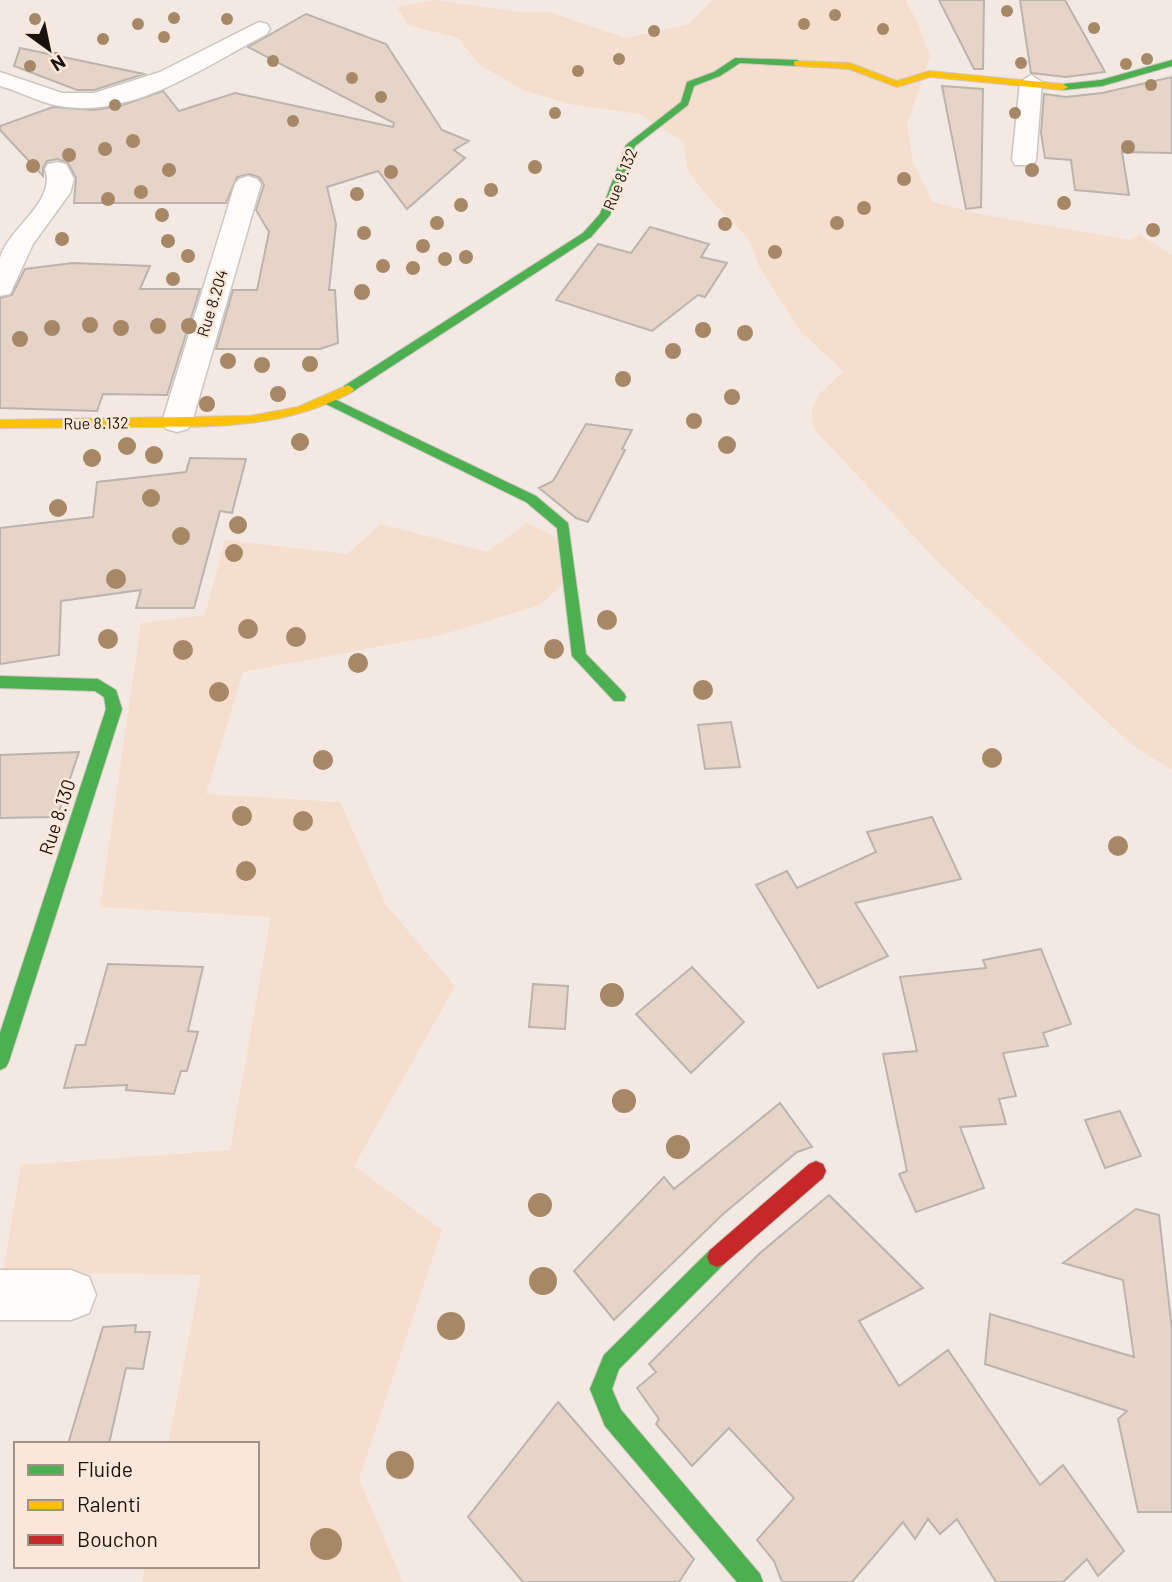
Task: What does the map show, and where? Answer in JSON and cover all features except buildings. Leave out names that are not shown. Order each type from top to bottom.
[{"type":"street","points":[[0,79],[68,102],[97,101],[137,89],[259,29]]},
{"type":"street","name":"Rue 8.132","points":[[0,424],[233,422],[283,416],[330,401],[587,235],[605,215],[631,145],[685,103],[690,84],[717,74],[738,60],[850,66],[897,84],[929,74],[1066,87],[1102,83],[1172,63]]},
{"type":"street","points":[[1024,160],[1031,82]]},
{"type":"street","points":[[0,288],[20,244],[57,193],[61,179],[57,169]]},
{"type":"street","name":"Rue 8.204","points":[[177,422],[248,184]]},
{"type":"street","points":[[330,401],[531,499],[563,526],[579,656],[619,697]]},
{"type":"street","name":"Rue 8.130","points":[[0,682],[98,685],[111,694],[114,709],[0,1061]]},
{"type":"street","points":[[752,1582],[613,1418],[601,1389],[611,1362],[741,1234],[816,1171]]},
{"type":"street","points":[[0,1295],[71,1295]]},
{"type":"shaded area","points":[[434,0],[521,12],[550,12],[625,38],[689,24],[713,0],[905,0],[917,21],[930,57],[907,124],[913,162],[933,202],[985,215],[1131,240],[1139,234],[1172,255],[1172,770],[1131,744],[938,562],[815,430],[812,410],[814,403],[843,371],[800,331],[759,266],[748,238],[714,204],[687,170],[684,142],[639,114],[574,105],[525,91],[480,65],[458,38],[408,25],[397,7]]},
{"type":"shaded area","points":[[527,523],[558,538],[564,583],[540,605],[441,635],[243,672],[206,794],[340,802],[386,905],[455,986],[354,1166],[442,1230],[359,1479],[403,1582],[142,1582],[145,1568],[259,1568],[259,1442],[168,1442],[201,1275],[3,1272],[21,1165],[230,1150],[271,917],[100,907],[141,623],[205,615],[225,540],[347,554],[381,524],[487,552]]},
{"type":"traffic: fast","points":[[348,389],[587,235],[605,215],[631,145],[685,103],[690,84],[717,74],[738,60],[797,63]]},
{"type":"traffic: fast","points":[[1063,87],[1102,83],[1172,63]]},
{"type":"traffic: fast","points":[[330,401],[531,499],[563,526],[579,656],[619,697]]},
{"type":"traffic: fast","points":[[0,682],[98,685],[111,694],[114,709],[0,1061]]},
{"type":"traffic: fast","points":[[717,1257],[611,1362],[601,1389],[613,1418],[752,1582]]},
{"type":"traffic: slow","points":[[797,63],[850,66],[897,84],[929,74],[1063,87]]},
{"type":"traffic: slow","points":[[0,424],[197,423],[250,420],[301,411],[348,389]]},
{"type":"traffic: jam","points":[[717,1257],[816,1171]]}]
